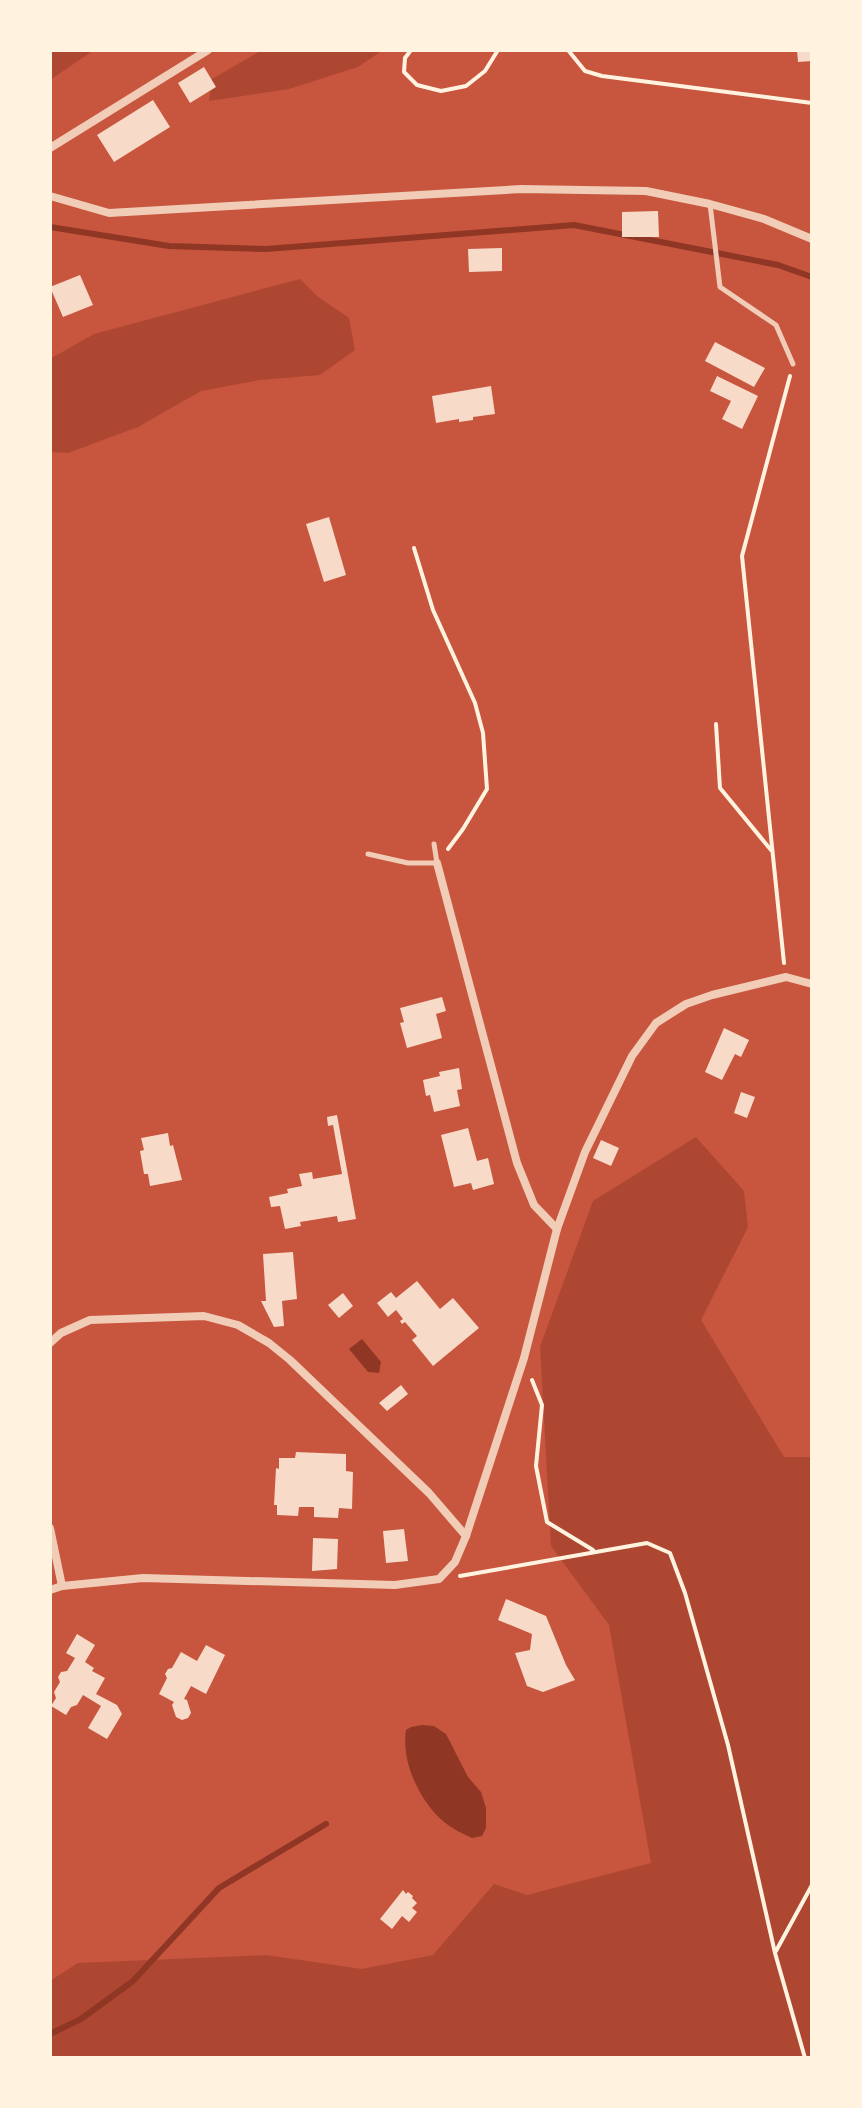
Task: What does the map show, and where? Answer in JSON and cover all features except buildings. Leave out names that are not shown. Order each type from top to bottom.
[{"type":"street","points":[[50,148],[208,50]]},
{"type":"street","points":[[50,196],[109,213],[521,189],[646,191],[764,219],[812,239]]},
{"type":"street","points":[[437,863],[517,1163],[534,1205],[557,1229]]},
{"type":"street","points":[[50,1590],[62,1586],[143,1578],[395,1585],[439,1579],[455,1562],[466,1536],[524,1358],[557,1229],[585,1152],[632,1056],[656,1023],[686,1004],[786,977],[812,984]]},
{"type":"street","points":[[50,1343],[61,1333],[90,1320],[204,1316],[238,1325],[290,1360],[429,1493],[466,1536]]},
{"type":"street","points":[[50,1528],[62,1586]]},
{"type":"lane","points":[[710,204],[720,287],[776,325],[793,364]]},
{"type":"lane","points":[[368,854],[408,863],[437,863],[434,844]]},
{"type":"path","points":[[411,50],[405,58],[404,72],[417,85],[441,91],[466,86],[485,71],[498,50]]},
{"type":"path","points":[[568,50],[585,71],[602,76],[812,103]]},
{"type":"path","points":[[786,977],[742,556],[793,364]]},
{"type":"path","points":[[414,548],[433,610],[475,703],[483,733],[487,789],[463,829],[437,863]]},
{"type":"path","points":[[716,724],[720,788],[773,852]]},
{"type":"path","points":[[524,1358],[542,1405],[536,1466],[547,1522],[595,1551]]},
{"type":"path","points":[[439,1579],[647,1543],[670,1553],[685,1593],[728,1745],[775,1953],[805,2058]]},
{"type":"path","points":[[775,1953],[812,1885]]},
{"type":"shaded area","points":[[50,50],[94,50],[50,80]]},
{"type":"shaded area","points":[[262,50],[383,50],[358,67],[289,89],[209,101],[212,79]]},
{"type":"shaded area","points":[[300,279],[317,296],[349,318],[355,350],[320,375],[260,380],[201,391],[138,427],[68,453],[50,452],[50,359],[94,334]]},
{"type":"shaded area","points":[[696,1137],[744,1191],[748,1227],[701,1320],[784,1457],[812,1457],[812,2058],[50,2058],[50,1981],[78,1963],[266,1955],[362,1969],[433,1955],[494,1884],[527,1895],[651,1863],[609,1625],[551,1546],[540,1347],[593,1201]]},
{"type":"shaded area","points":[[362,1339],[381,1362],[379,1373],[368,1372],[349,1349]]},
{"type":"shaded area","points":[[422,1725],[434,1726],[446,1734],[468,1777],[481,1792],[486,1808],[486,1828],[482,1836],[472,1838],[447,1825],[420,1793],[409,1768],[405,1742],[406,1730]]},
{"type":"waterway","points":[[50,227],[169,246],[266,249],[574,225],[778,265],[812,277]]},
{"type":"waterway","points":[[50,2034],[81,2019],[133,1981],[219,1888],[326,1824]]}]
